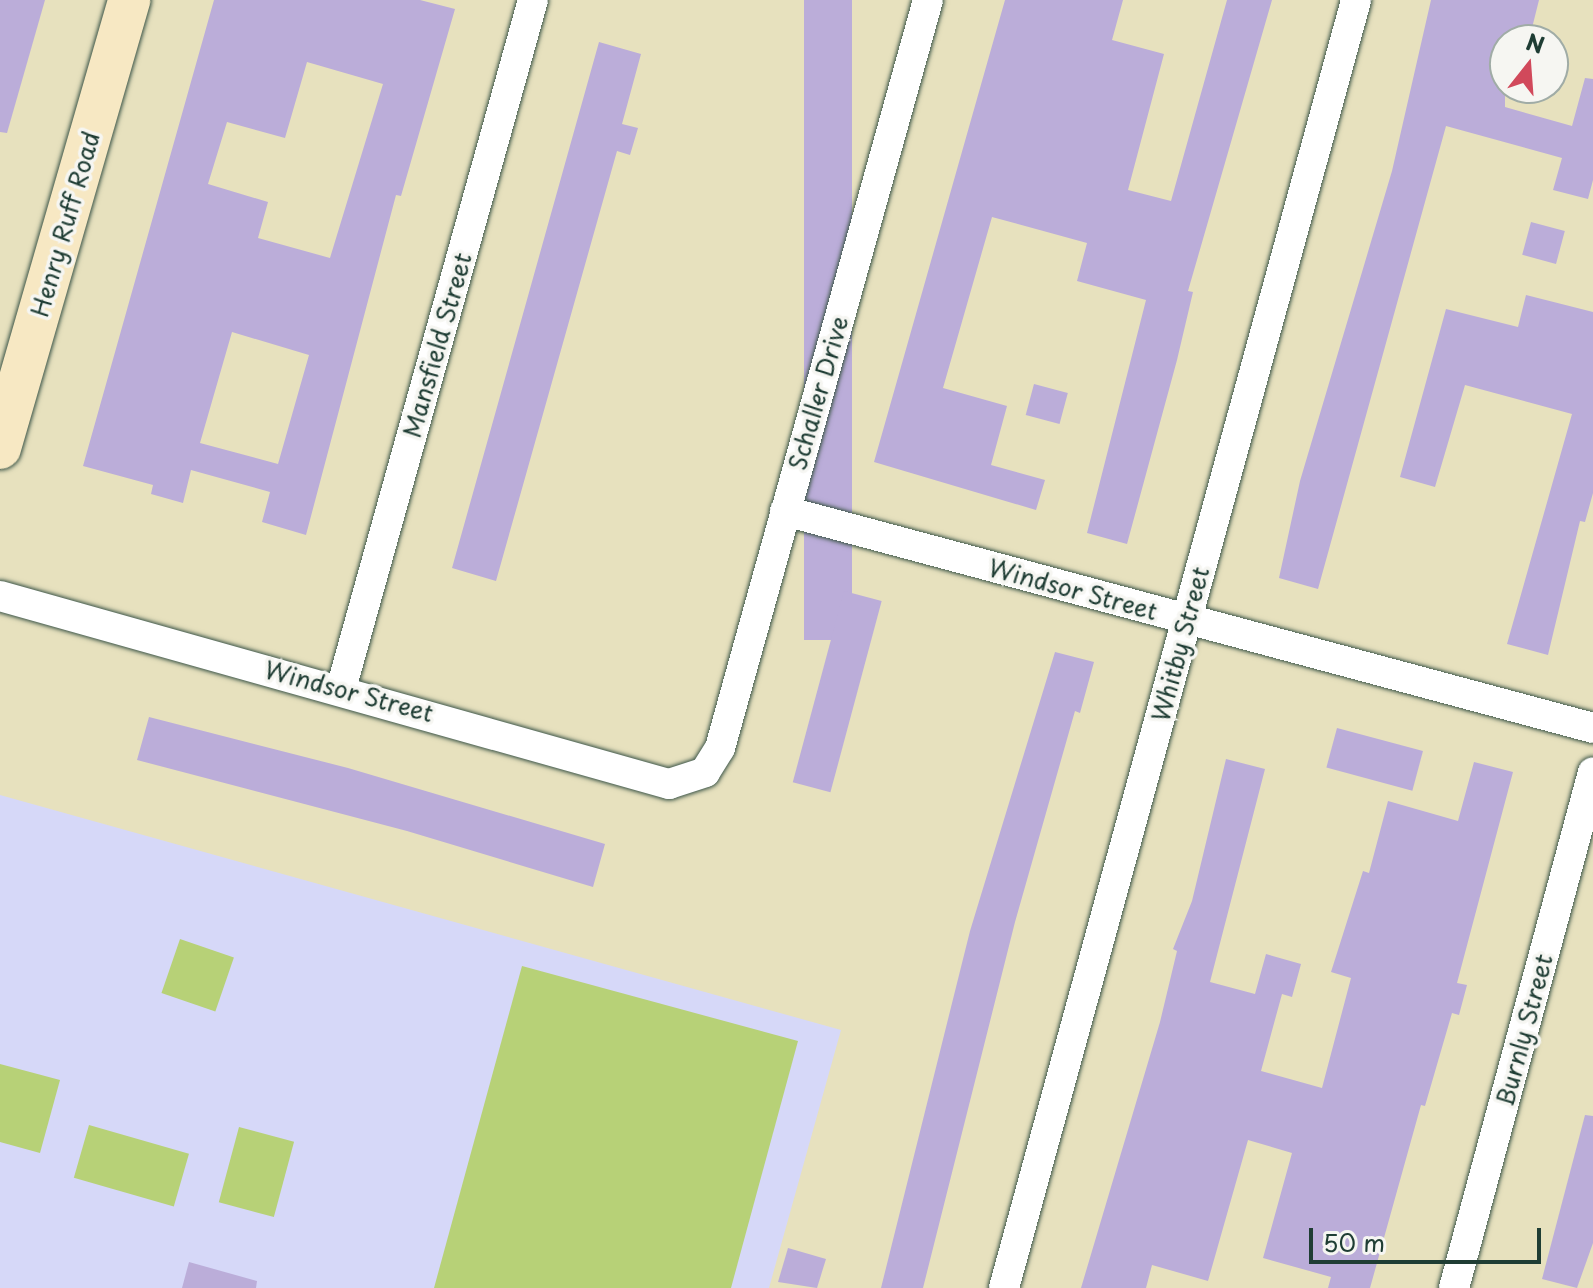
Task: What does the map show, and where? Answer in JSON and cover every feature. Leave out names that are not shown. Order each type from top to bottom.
[{"type":"street","name":"Henry Ruff Road","points":[[0,448],[129,0]]},
{"type":"street","name":"Mansfield Street","points":[[341,689],[533,0]]},
{"type":"street","name":"Schaller Drive","points":[[696,777],[720,748],[928,0]]},
{"type":"street","name":"Whitby Street","points":[[1004,1288],[1356,0]]},
{"type":"street","name":"Windsor Street","points":[[785,511],[1593,728]]},
{"type":"street","name":"Windsor Street","points":[[0,596],[341,689],[669,784],[696,777]]},
{"type":"street","name":"Burnly Street","points":[[1454,1288],[1593,772]]},
{"type":"shaded area","points":[[0,795],[841,1030],[769,1288],[0,1288]]},
{"type":"green space","points":[[180,939],[234,958],[215,1011],[161,993]]},
{"type":"green space","points":[[522,966],[798,1041],[731,1288],[434,1288]]},
{"type":"green space","points":[[0,1064],[60,1080],[40,1153],[0,1142]]},
{"type":"green space","points":[[89,1125],[189,1154],[174,1207],[74,1178]]},
{"type":"green space","points":[[239,1127],[294,1142],[274,1217],[219,1202]]},
{"type":"building","points":[[0,0],[45,0],[7,133],[0,132]]},
{"type":"building","points":[[214,0],[420,0],[455,9],[401,196],[396,195],[306,535],[262,522],[270,492],[191,470],[183,503],[151,494],[153,485],[83,466]],"holes":[[[307,62],[383,84],[330,258],[258,238],[268,202],[208,184],[227,122],[285,138]],[[232,332],[309,355],[278,464],[200,443]]]},
{"type":"building","points":[[804,0],[852,0],[852,640],[804,640]]},
{"type":"building","points":[[1005,0],[1123,0],[1112,40],[1164,54],[1128,190],[1171,201],[1227,0],[1272,0],[1188,291],[1193,292],[1177,360],[1127,544],[1087,533],[1146,300],[1077,281],[1087,243],[992,217],[943,388],[1007,406],[991,465],[1045,480],[1036,510],[874,462]]},
{"type":"building","points":[[1431,0],[1539,0],[1533,24],[1489,24],[1489,104],[1505,104],[1505,107],[1572,126],[1585,78],[1593,79],[1593,180],[1588,199],[1553,190],[1562,158],[1446,126],[1318,589],[1279,578],[1300,481],[1392,171]]},
{"type":"building","points":[[599,42],[641,54],[622,124],[638,128],[630,155],[617,151],[496,581],[452,568]]},
{"type":"building","points":[[1531,222],[1565,231],[1556,264],[1522,255]]},
{"type":"building","points":[[1526,295],[1593,312],[1593,493],[1585,522],[1580,521],[1548,655],[1507,644],[1572,414],[1465,385],[1435,487],[1400,477],[1446,309],[1518,327]]},
{"type":"building","points":[[1034,384],[1068,393],[1060,424],[1026,415]]},
{"type":"building","points":[[844,591],[882,601],[830,792],[793,782]]},
{"type":"building","points":[[1055,652],[1094,662],[1080,713],[1075,711],[1015,922],[923,1288],[881,1288],[970,931]]},
{"type":"building","points":[[149,717],[348,768],[605,844],[593,887],[407,831],[137,760]]},
{"type":"building","points":[[1337,728],[1423,751],[1412,791],[1326,768]]},
{"type":"building","points":[[1226,759],[1265,769],[1210,982],[1255,994],[1266,954],[1301,964],[1292,997],[1282,994],[1261,1071],[1322,1088],[1351,978],[1331,972],[1363,871],[1369,873],[1388,801],[1458,821],[1474,762],[1513,772],[1457,983],[1467,985],[1459,1015],[1452,1013],[1425,1106],[1421,1105],[1370,1288],[1328,1288],[1331,1277],[1263,1258],[1292,1153],[1248,1140],[1208,1281],[1152,1265],[1146,1288],[1081,1288],[1160,1022],[1177,951],[1173,949],[1192,901]]},
{"type":"building","points":[[1585,1115],[1593,1116],[1593,1243],[1577,1288],[1542,1279]]},
{"type":"building","points":[[788,1248],[826,1259],[817,1288],[778,1282]]},
{"type":"building","points":[[189,1262],[257,1281],[256,1288],[182,1288]]}]
